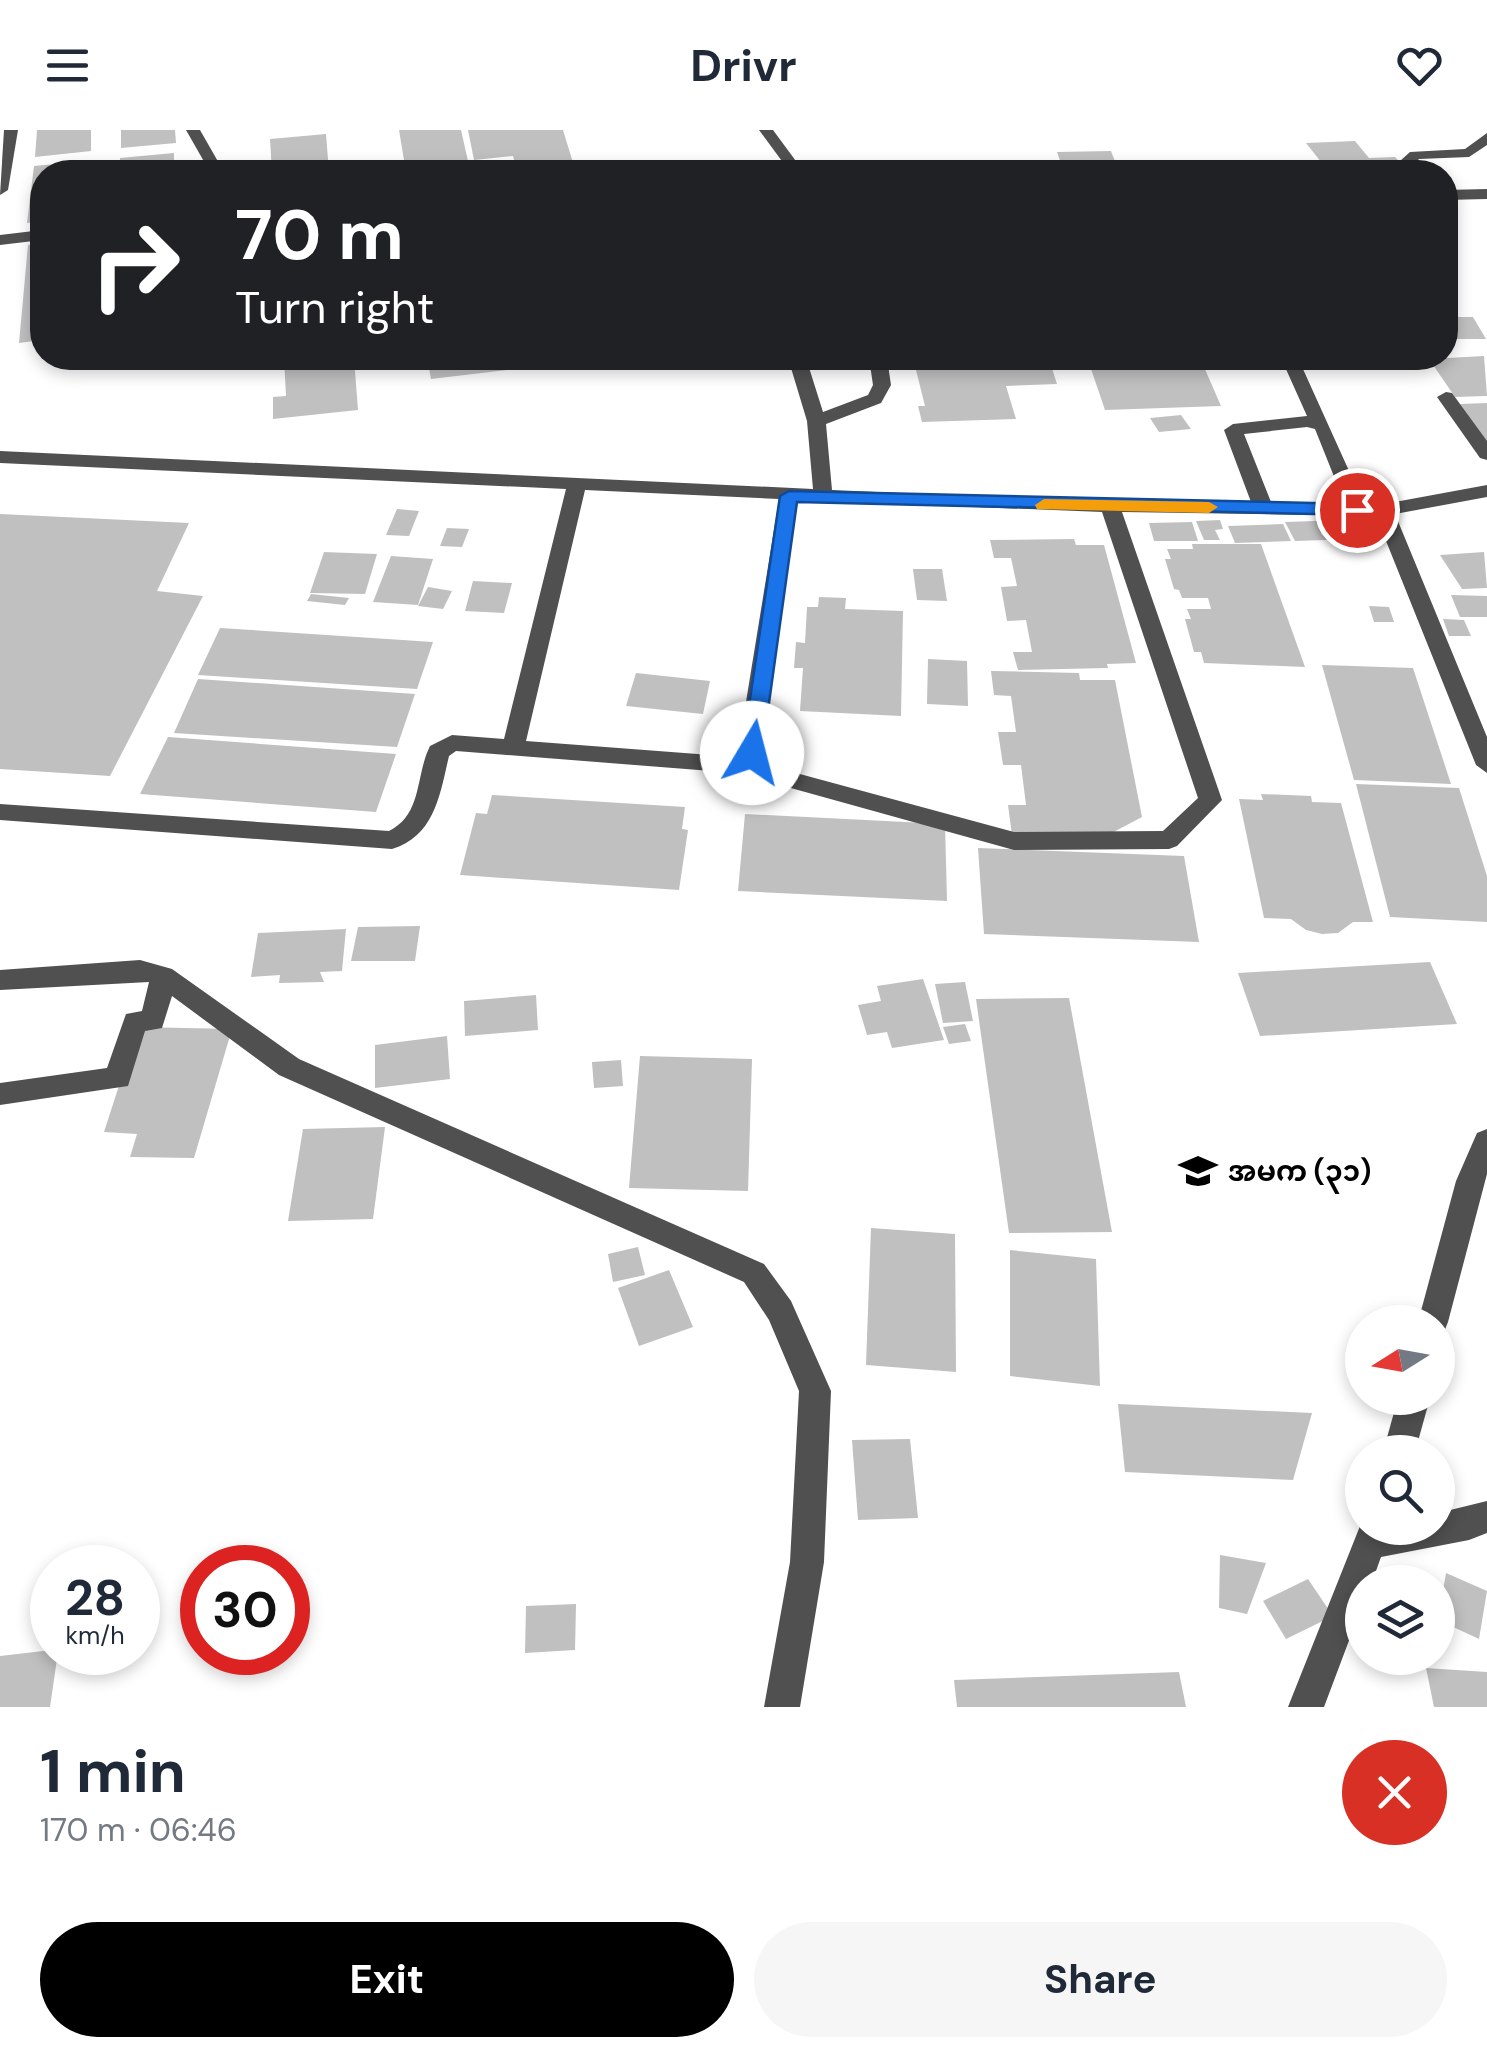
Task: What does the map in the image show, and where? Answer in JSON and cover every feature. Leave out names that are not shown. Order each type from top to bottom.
[{"type":"street","points":[[0,190],[11,130]]},
{"type":"street","points":[[193,130],[211,160]]},
{"type":"street","points":[[766,130],[788,160]]},
{"type":"street","points":[[1409,160],[1414,155],[1468,153],[1487,138]]},
{"type":"street","points":[[1458,195],[1487,194]]},
{"type":"street","points":[[0,240],[30,236]]},
{"type":"street","points":[[801,370],[816,422],[822,497]]},
{"type":"street","points":[[816,422],[875,399],[882,385],[880,370]]},
{"type":"street","points":[[1295,370],[1357,510]]},
{"type":"street","points":[[1446,398],[1487,454]]},
{"type":"street","points":[[1263,508],[1233,430],[1266,423],[1319,422]]},
{"type":"street","points":[[0,480],[7,457],[789,496],[1110,505],[1384,510],[1487,492]]},
{"type":"street","points":[[513,748],[576,486]]},
{"type":"street","points":[[736,765],[748,762],[752,753],[789,496]]},
{"type":"street","points":[[0,812],[392,840],[412,833],[420,821],[438,752],[444,744],[736,765],[1014,842],[1169,840],[1210,800],[1192,733],[1133,582],[1110,505]]},
{"type":"street","points":[[1384,510],[1487,765]]},
{"type":"street","points":[[0,980],[140,970],[163,976],[289,1067],[754,1274],[780,1311],[815,1391],[806,1562],[782,1707]]},
{"type":"street","points":[[0,1094],[118,1078],[135,1022],[152,1021],[163,976]]},
{"type":"street","points":[[1438,1305],[1470,1181],[1487,1141]]},
{"type":"street","points":[[1455,1526],[1487,1516]]},
{"type":"street","points":[[1306,1707],[1370,1545]]},
{"type":"building","points":[[37,130],[91,130],[91,151],[35,157]]},
{"type":"building","points":[[121,130],[175,130],[176,143],[121,148]]},
{"type":"building","points":[[399,130],[461,130],[468,160],[404,160]]},
{"type":"building","points":[[468,130],[563,130],[572,160],[514,160],[513,156],[474,160]]},
{"type":"building","points":[[326,134],[328,160],[271,160],[270,139]]},
{"type":"building","points":[[1355,141],[1369,158],[1398,160],[1319,160],[1306,143]]},
{"type":"building","points":[[1111,151],[1114,160],[1060,160],[1057,152]]},
{"type":"building","points":[[174,153],[174,160],[120,158]]},
{"type":"building","points":[[28,245],[30,342],[19,343]]},
{"type":"building","points":[[1458,317],[1473,317],[1486,339],[1458,339]]},
{"type":"building","points":[[1484,356],[1487,396],[1455,397],[1437,370],[1458,370],[1458,357]]},
{"type":"building","points":[[285,370],[355,370],[358,410],[273,419],[273,397],[286,396]]},
{"type":"building","points":[[429,370],[507,370],[431,379]]},
{"type":"building","points":[[916,370],[1053,370],[1057,384],[1006,386],[1016,419],[922,422],[918,406],[925,406]]},
{"type":"building","points":[[1091,370],[1205,370],[1221,406],[1105,410]]},
{"type":"building","points":[[1487,403],[1487,444],[1460,404]]},
{"type":"building","points":[[1181,415],[1191,429],[1159,432],[1150,418]]},
{"type":"building","points":[[397,509],[419,511],[409,536],[386,535]]},
{"type":"building","points":[[0,514],[189,523],[157,591],[203,596],[110,776],[0,769]]},
{"type":"building","points":[[1220,520],[1223,529],[1215,530],[1220,540],[1204,540],[1196,521]]},
{"type":"building","points":[[1346,520],[1355,539],[1295,541],[1285,522]]},
{"type":"building","points":[[1192,522],[1198,541],[1154,541],[1149,523]]},
{"type":"building","points":[[1283,524],[1291,541],[1235,543],[1228,526]]},
{"type":"building","points":[[447,528],[469,529],[462,547],[440,546]]},
{"type":"building","points":[[1074,539],[1076,545],[1104,545],[1136,663],[1107,664],[1108,668],[1018,670],[1013,652],[1032,652],[1026,620],[1007,621],[1001,587],[1017,586],[1011,558],[994,558],[990,540]]},
{"type":"building","points":[[1192,544],[1261,544],[1305,667],[1204,663],[1201,652],[1194,652],[1185,619],[1191,619],[1187,609],[1211,609],[1208,598],[1182,598],[1179,590],[1174,589],[1165,559],[1171,559],[1167,549],[1193,549]]},
{"type":"building","points":[[324,552],[377,554],[365,594],[310,593]]},
{"type":"building","points":[[1484,552],[1487,588],[1462,589],[1440,555]]},
{"type":"building","points":[[391,556],[433,559],[418,605],[373,602]]},
{"type":"building","points":[[913,569],[942,569],[947,601],[917,600]]},
{"type":"building","points":[[473,581],[512,583],[504,613],[465,611]]},
{"type":"building","points":[[428,587],[452,591],[443,609],[418,606]]},
{"type":"building","points":[[311,594],[349,598],[345,605],[307,601]]},
{"type":"building","points":[[1451,595],[1487,596],[1487,617],[1460,617]]},
{"type":"building","points":[[819,597],[846,598],[845,609],[903,611],[901,716],[800,711],[803,668],[794,668],[796,642],[805,643],[807,607],[818,607]]},
{"type":"building","points":[[1369,606],[1389,607],[1394,622],[1374,622]]},
{"type":"building","points":[[1443,619],[1464,620],[1471,636],[1449,636]]},
{"type":"building","points":[[220,628],[433,642],[417,689],[198,675]]},
{"type":"building","points":[[928,659],[967,661],[968,706],[927,704]]},
{"type":"building","points":[[1322,665],[1413,668],[1451,784],[1354,780]]},
{"type":"building","points":[[991,671],[1079,673],[1080,680],[1115,680],[1142,817],[1106,836],[1012,835],[1008,805],[1026,805],[1021,765],[1003,765],[998,732],[1016,732],[1011,696],[994,695]]},
{"type":"building","points":[[636,673],[710,681],[703,714],[626,706]]},
{"type":"building","points":[[198,679],[415,694],[397,747],[174,733]]},
{"type":"building","points":[[168,737],[396,754],[376,812],[140,794]]},
{"type":"building","points":[[1356,784],[1459,788],[1487,876],[1487,922],[1390,917]]},
{"type":"building","points":[[1261,794],[1311,796],[1312,802],[1341,803],[1373,922],[1353,922],[1338,933],[1322,934],[1306,930],[1291,919],[1264,918],[1239,799],[1263,800]]},
{"type":"building","points":[[492,795],[685,807],[682,829],[688,830],[679,890],[460,875],[476,813],[487,814]]},
{"type":"building","points":[[745,814],[945,824],[947,901],[738,891]]},
{"type":"building","points":[[978,848],[1184,856],[1199,942],[984,934]]},
{"type":"building","points":[[420,926],[415,961],[351,961],[358,927]]},
{"type":"building","points":[[346,929],[342,971],[320,972],[324,982],[279,983],[280,975],[251,977],[258,933]]},
{"type":"building","points":[[1430,962],[1457,1024],[1260,1036],[1238,973]]},
{"type":"building","points":[[923,979],[944,1040],[892,1048],[887,1032],[867,1035],[858,1005],[881,1001],[877,986]]},
{"type":"building","points":[[965,982],[973,1021],[943,1023],[935,984]]},
{"type":"building","points":[[536,995],[538,1030],[465,1036],[464,1001]]},
{"type":"building","points":[[1069,998],[1112,1232],[1009,1233],[976,999]]},
{"type":"building","points":[[965,1024],[971,1041],[949,1044],[943,1027]]},
{"type":"building","points":[[138,1027],[232,1029],[194,1158],[130,1157],[137,1134],[104,1132]]},
{"type":"building","points":[[447,1036],[450,1079],[375,1088],[375,1045]]},
{"type":"building","points":[[640,1056],[752,1059],[748,1191],[629,1188]]},
{"type":"building","points":[[621,1060],[623,1086],[594,1088],[592,1062]]},
{"type":"building","points":[[385,1127],[373,1219],[288,1221],[303,1129]]},
{"type":"building","points":[[871,1228],[955,1234],[956,1372],[866,1365]]},
{"type":"building","points":[[638,1247],[645,1275],[613,1282],[608,1254]]},
{"type":"building","points":[[1010,1250],[1096,1259],[1100,1386],[1010,1376]]},
{"type":"building","points":[[669,1270],[693,1327],[639,1346],[618,1288]]},
{"type":"building","points":[[1118,1404],[1312,1413],[1293,1480],[1125,1472]]},
{"type":"building","points":[[910,1439],[918,1518],[858,1520],[852,1440]]},
{"type":"building","points":[[1220,1555],[1266,1563],[1247,1614],[1219,1608]]},
{"type":"building","points":[[1455,1577],[1487,1591],[1479,1639],[1455,1628]]},
{"type":"building","points":[[1308,1579],[1333,1616],[1286,1639],[1263,1601]]},
{"type":"building","points":[[576,1604],[575,1650],[525,1653],[526,1606]]},
{"type":"building","points":[[30,1653],[30,1675],[55,1675],[50,1707],[0,1707],[0,1656]]},
{"type":"building","points":[[1455,1670],[1487,1672],[1487,1707],[1434,1707],[1427,1675],[1455,1675]]},
{"type":"building","points":[[1179,1672],[1186,1707],[957,1707],[954,1680]]},
{"type":"slow traffic","points":[[1044,505],[1209,507]]},
{"type":"place","name":"အမက (၃၁)","points":[[1198,1171]]},
{"type":"route","points":[[752,753],[789,496],[1357,510]]}]
